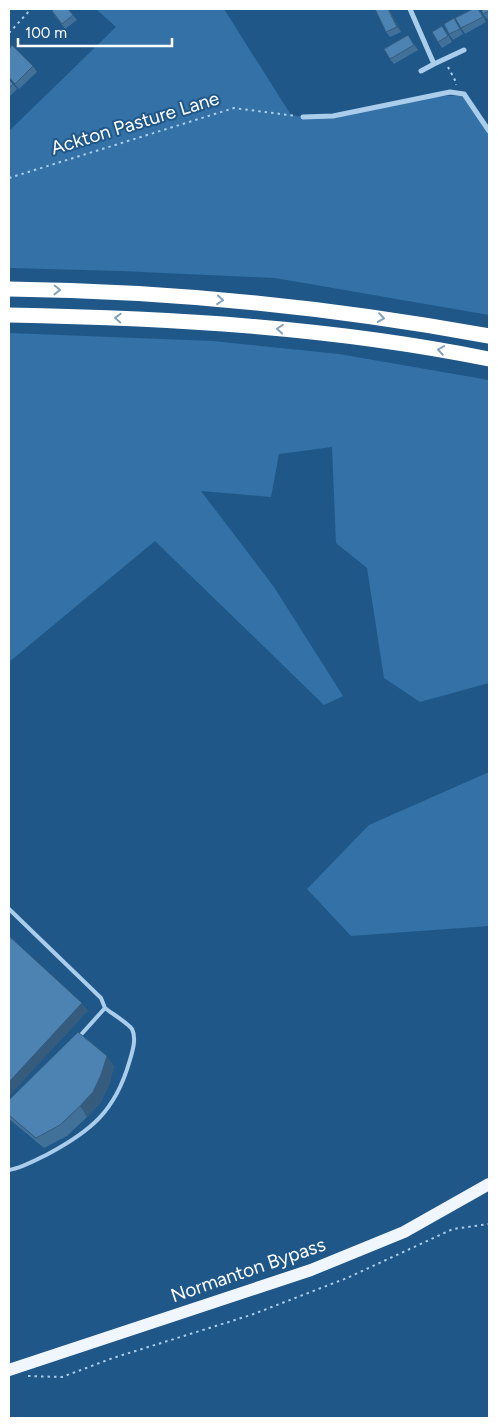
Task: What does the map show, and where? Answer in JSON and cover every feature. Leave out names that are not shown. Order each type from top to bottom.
[{"type":"highway","points":[[9,290],[66,290],[196,298],[280,306],[434,326],[489,336]]},
{"type":"highway","points":[[9,315],[99,317],[249,326],[366,339],[489,359]]},
{"type":"main road","name":"Normanton Bypass","points":[[9,1370],[311,1270],[404,1232],[489,1184]]},
{"type":"street","points":[[410,9],[434,64]]},
{"type":"street","points":[[421,71],[464,50]]},
{"type":"street","points":[[304,118],[333,116],[450,92],[464,94],[489,131]]},
{"type":"lane","points":[[9,909],[101,998],[105,1008],[132,1028],[134,1038],[133,1052],[127,1072],[115,1097],[98,1120],[73,1141],[40,1158],[9,1170]]},
{"type":"lane","points":[[72,1044],[105,1008]]},
{"type":"path","points":[[9,33],[31,9]]},
{"type":"path","points":[[444,60],[456,82],[450,92]]},
{"type":"path","name":"Ackton Pasture Lane","points":[[9,178],[234,108],[304,118]]},
{"type":"path","points":[[24,1376],[62,1377],[113,1358],[251,1315],[347,1278],[453,1228],[489,1224]]},
{"type":"shaded area","points":[[96,9],[224,9],[291,115],[334,116],[421,99],[442,96],[464,96],[489,134],[489,315],[275,278],[9,268],[9,131],[116,27]]},
{"type":"shaded area","points":[[9,333],[213,341],[339,354],[489,380],[489,683],[420,702],[384,678],[367,568],[336,543],[332,447],[279,454],[271,497],[201,491],[274,587],[343,696],[324,705],[155,541],[9,662]]},
{"type":"shaded area","points":[[489,772],[489,926],[351,936],[307,889],[369,825]]},
{"type":"building","points":[[54,9],[68,9],[73,15],[62,24],[52,11]]},
{"type":"building","points":[[375,9],[388,9],[397,27],[386,32]]},
{"type":"building","points":[[473,9],[478,9],[483,17],[461,28],[455,18]]},
{"type":"building","points":[[481,9],[489,9],[489,11],[483,14]]},
{"type":"building","points":[[454,18],[460,29],[449,34],[444,24]]},
{"type":"building","points":[[442,26],[448,36],[438,42],[432,32]]},
{"type":"building","points":[[408,35],[414,45],[390,59],[384,49]]},
{"type":"building","points":[[12,45],[33,66],[15,84],[9,77],[9,49]]},
{"type":"building","points":[[9,79],[13,84],[9,88]]},
{"type":"building","points":[[9,936],[82,1003],[9,1082]]},
{"type":"building","points":[[78,1032],[107,1056],[101,1075],[93,1092],[80,1106],[60,1125],[36,1138],[9,1115],[9,1100]]}]
